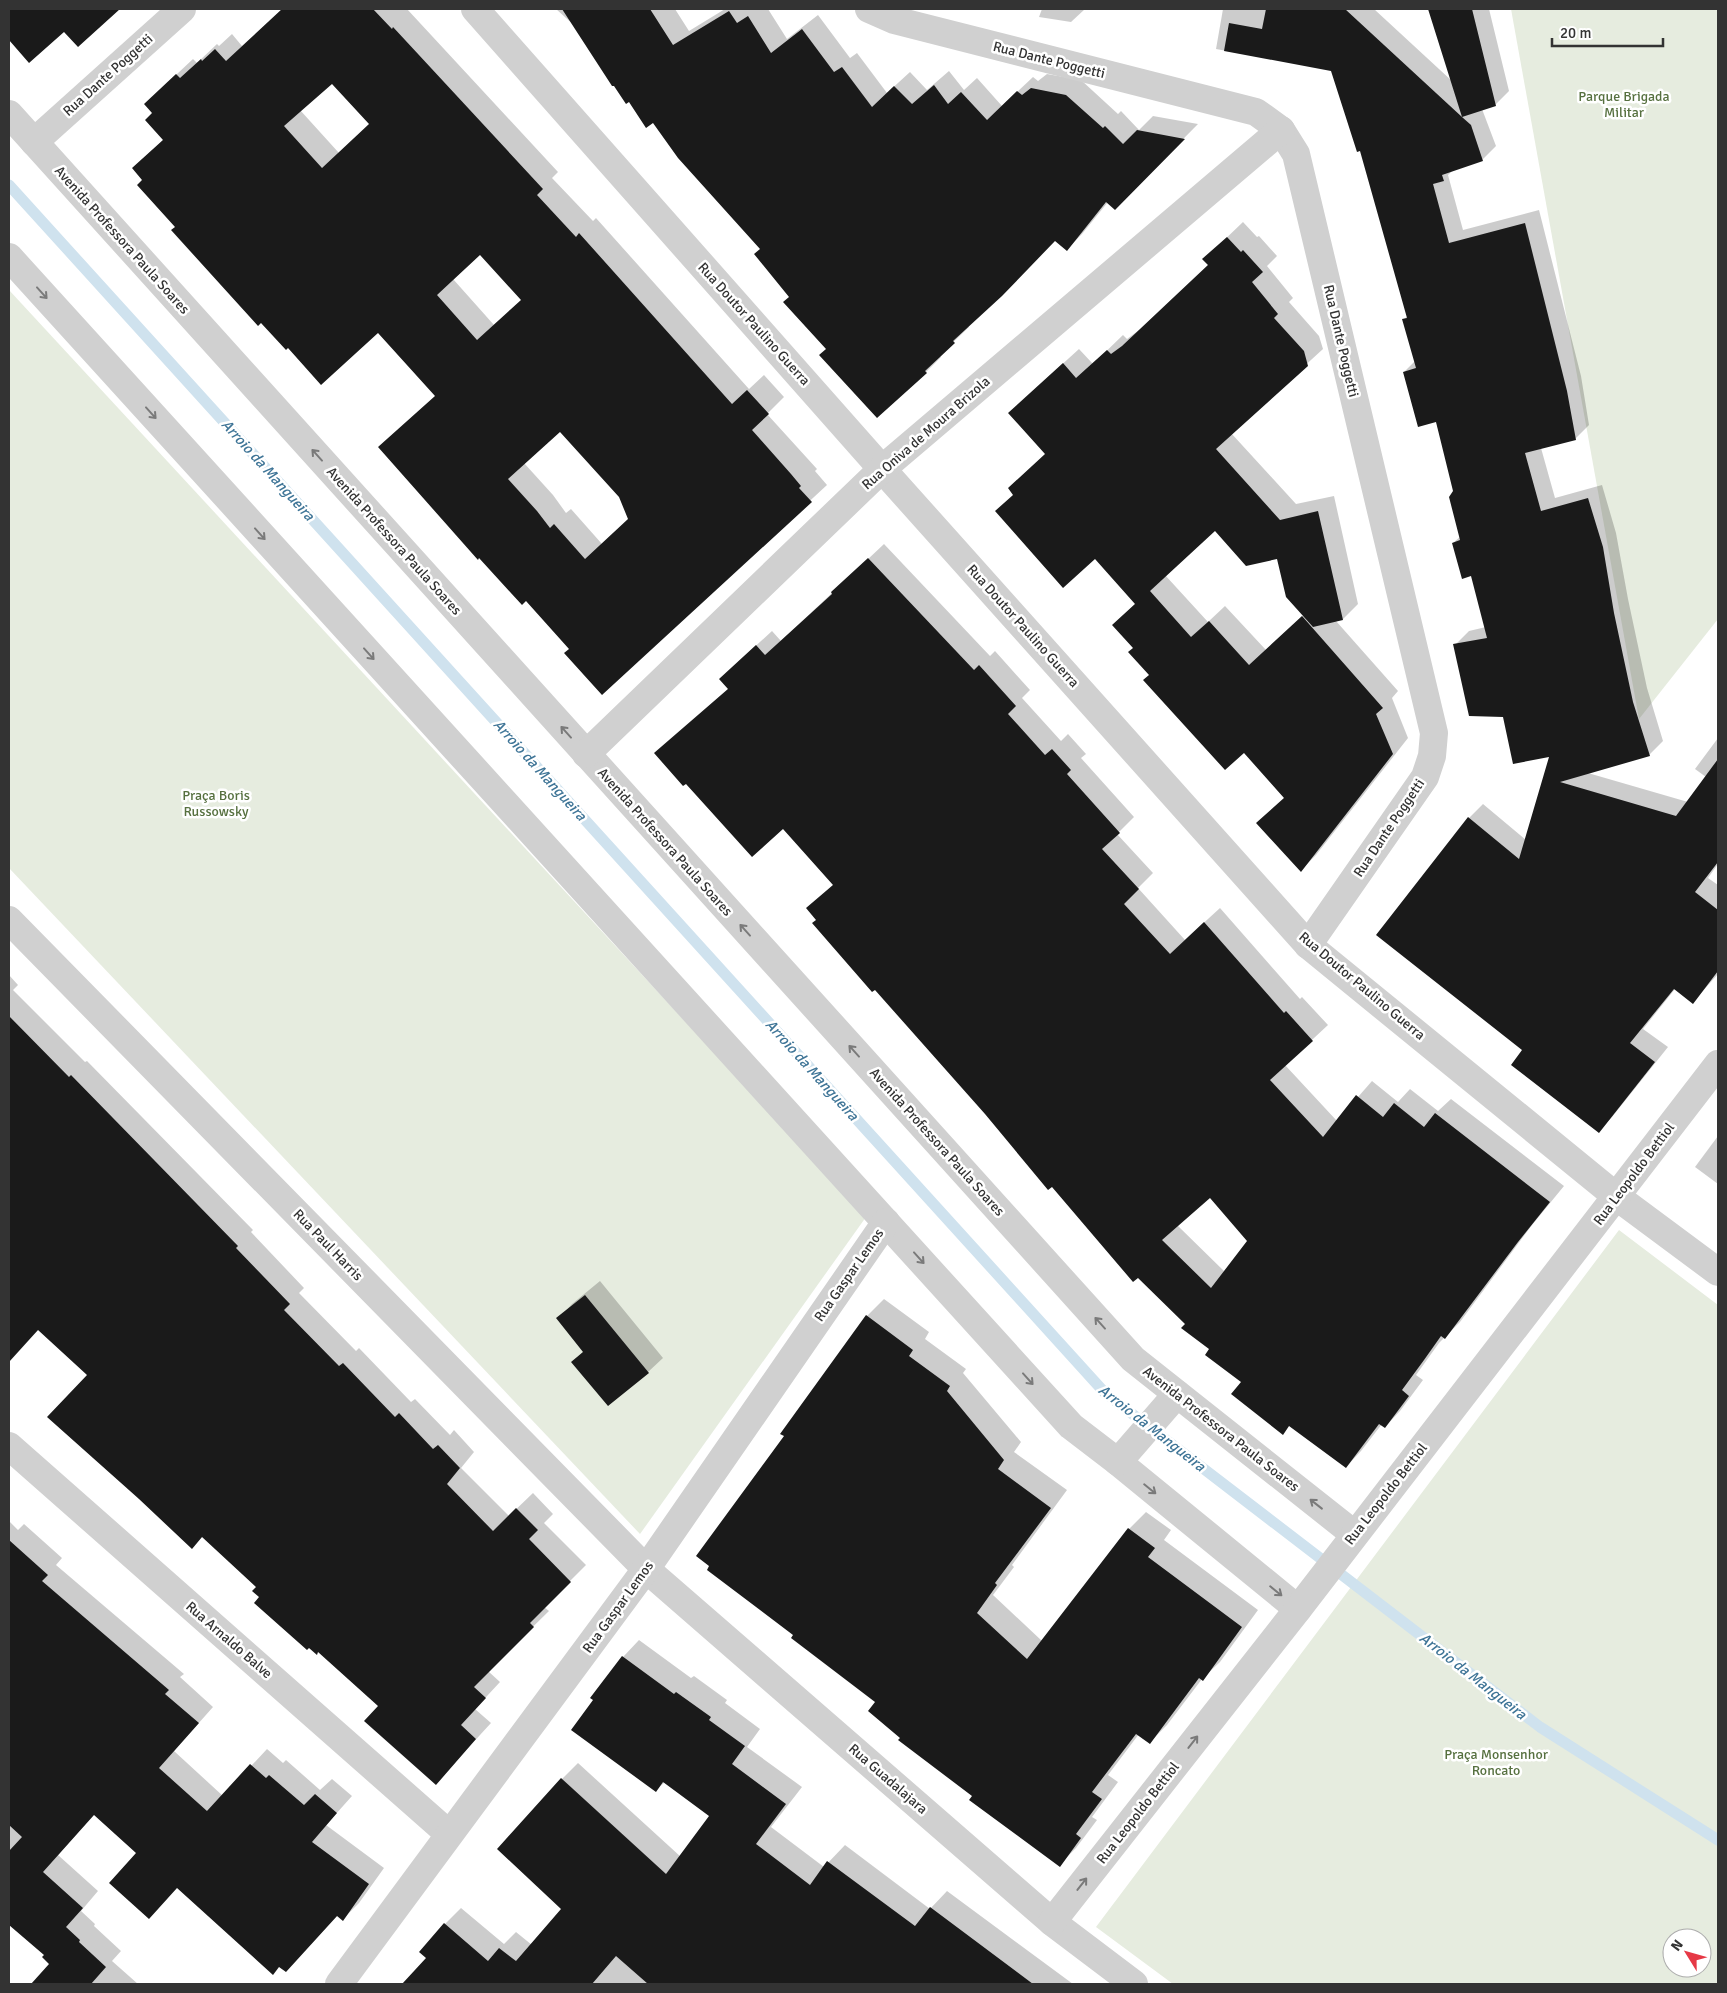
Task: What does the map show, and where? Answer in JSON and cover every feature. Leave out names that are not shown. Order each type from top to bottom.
[{"type":"street","name":"Rua Dante Poggetti","points":[[34,142],[182,9]]},
{"type":"street","name":"Rua Doutor Paulino Guerra","points":[[475,9],[882,469],[1308,945],[1617,1197],[1718,1272]]},
{"type":"street","name":"Rua Dante Poggetti","points":[[869,9],[894,20],[1256,112],[1281,130],[1296,154],[1434,733],[1432,756],[1425,777],[1308,945]]},
{"type":"street","name":"Avenida Professora Paula Soares","points":[[9,114],[1133,1359],[1354,1534]]},
{"type":"street","name":"Rua Oniva de Moura Brizola","points":[[586,754],[882,469],[1281,130]]},
{"type":"street","points":[[9,257],[1071,1426],[1298,1609]]},
{"type":"street","name":"Rua Paul Harris","points":[[9,920],[646,1569]]},
{"type":"street","name":"Rua Leopoldo Bettiol","points":[[1052,1922],[1298,1609],[1318,1580],[1617,1197],[1718,1064]]},
{"type":"street","name":"Rua Gaspar Lemos","points":[[339,1984],[646,1569],[886,1222]]},
{"type":"street","points":[[1118,1462],[1177,1394]]},
{"type":"street","name":"Rua Arnaldo Balve","points":[[9,1446],[449,1834]]},
{"type":"street","name":"Rua Guadalajara","points":[[646,1569],[1052,1922],[1134,1984]]},
{"type":"green space","name":"Parque Brigada Militar","points":[[1511,9],[1718,9],[1718,619],[1639,719]]},
{"type":"green space","name":"Praça Boris Russowsky","points":[[9,290],[866,1217],[640,1534],[9,868]]},
{"type":"green space","name":"Praça Monsenhor Roncato","points":[[1619,1230],[1718,1305],[1718,1984],[1173,1984],[1096,1927]]},
{"type":"building","points":[[9,9],[120,9],[78,47],[64,32],[29,63],[9,40]]},
{"type":"building","points":[[282,9],[373,9],[392,29],[393,27],[543,189],[537,195],[576,237],[579,233],[732,404],[747,390],[769,414],[752,430],[801,486],[799,488],[812,502],[602,695],[564,653],[569,649],[526,601],[522,605],[479,558],[478,560],[378,447],[435,396],[378,333],[321,385],[288,348],[286,350],[261,323],[258,326],[171,230],[175,227],[137,185],[142,180],[132,168],[163,140],[145,120],[152,113],[144,104],[176,74],[180,78],[215,49],[226,61]],"holes":[[[332,84],[369,124],[322,168],[284,126]],[[480,255],[521,300],[477,340],[437,295]],[[560,432],[619,497],[628,519],[585,559],[554,524],[550,528],[508,479]]]},
{"type":"building","points":[[562,9],[650,9],[673,45],[729,11],[737,23],[748,16],[771,53],[802,29],[834,72],[842,67],[872,107],[894,86],[912,104],[934,85],[948,104],[961,92],[987,120],[1017,91],[1022,95],[1031,88],[1066,95],[1103,128],[1105,126],[1123,144],[1137,130],[1185,139],[1115,210],[1106,202],[1067,251],[1055,241],[1002,296],[953,341],[955,343],[925,371],[927,373],[877,418],[819,355],[826,349],[783,302],[789,297],[754,254],[760,249],[678,158],[653,123],[646,128],[629,102],[626,104],[614,86],[612,86]]},
{"type":"building","points":[[1266,9],[1345,9],[1471,125],[1483,161],[1442,175],[1444,181],[1433,184],[1449,243],[1525,223],[1567,391],[1576,440],[1525,453],[1541,511],[1588,498],[1603,547],[1614,613],[1633,702],[1650,756],[1560,782],[1676,816],[1718,759],[1718,862],[1695,892],[1718,910],[1718,971],[1693,1004],[1674,989],[1630,1043],[1655,1062],[1599,1133],[1511,1065],[1522,1050],[1376,935],[1468,817],[1519,859],[1549,757],[1513,764],[1503,717],[1469,716],[1453,644],[1487,638],[1471,576],[1462,579],[1452,543],[1460,540],[1449,497],[1453,491],[1436,422],[1418,427],[1403,372],[1416,368],[1402,319],[1407,318],[1360,151],[1357,152],[1331,71],[1224,51],[1229,23],[1262,29]]},
{"type":"building","points":[[1428,9],[1472,9],[1496,106],[1462,117]]},
{"type":"building","points":[[1227,237],[1241,252],[1243,250],[1263,272],[1252,282],[1278,314],[1274,318],[1304,351],[1308,366],[1216,449],[1280,520],[1318,511],[1343,620],[1313,627],[1286,597],[1277,559],[1246,566],[1215,531],[1150,591],[1191,637],[1209,621],[1249,665],[1302,616],[1383,708],[1376,714],[1393,754],[1301,872],[1256,823],[1284,798],[1244,753],[1225,770],[1143,680],[1149,675],[1128,652],[1133,648],[1112,625],[1135,604],[1095,559],[1063,588],[995,511],[1013,495],[1008,488],[1045,454],[1008,413],[1063,363],[1076,378],[1107,350],[1111,354],[1122,346],[1208,265],[1202,259]]},
{"type":"building","points":[[868,558],[974,670],[979,665],[1016,706],[1008,714],[1045,755],[1052,749],[1071,770],[1067,774],[1120,833],[1102,849],[1139,889],[1124,904],[1170,954],[1204,922],[1284,1013],[1286,1011],[1313,1041],[1270,1080],[1323,1137],[1356,1095],[1383,1117],[1394,1103],[1424,1127],[1435,1113],[1550,1202],[1445,1339],[1441,1336],[1402,1390],[1409,1396],[1385,1428],[1379,1424],[1346,1468],[1289,1426],[1283,1435],[1231,1394],[1241,1382],[1205,1355],[1209,1349],[1181,1328],[1185,1324],[1138,1278],[1133,1282],[1052,1187],[1048,1190],[985,1114],[875,990],[872,992],[812,923],[816,920],[806,908],[833,885],[783,829],[752,857],[686,784],[683,786],[654,753],[728,689],[719,679],[756,645],[765,655],[832,594],[831,592]],"holes":[[[1210,1198],[1247,1241],[1211,1288],[1162,1240]]]},
{"type":"building","points":[[9,1016],[69,1077],[71,1075],[238,1246],[236,1248],[290,1304],[284,1310],[339,1366],[343,1363],[395,1417],[399,1413],[433,1449],[438,1445],[460,1468],[447,1484],[493,1531],[516,1508],[538,1530],[529,1539],[571,1582],[530,1623],[534,1627],[474,1687],[486,1698],[461,1725],[476,1739],[436,1785],[364,1721],[378,1706],[318,1652],[317,1655],[309,1648],[307,1650],[254,1603],[259,1597],[252,1591],[256,1587],[202,1537],[192,1549],[47,1417],[87,1375],[38,1330],[9,1362]]},
{"type":"building","points":[[585,1295],[649,1373],[608,1406],[571,1362],[583,1352],[556,1318]]},
{"type":"building","points":[[866,1315],[913,1350],[909,1356],[950,1386],[947,1391],[1004,1460],[998,1469],[1051,1508],[995,1583],[997,1585],[977,1613],[1027,1659],[1128,1528],[1155,1548],[1148,1557],[1242,1627],[1203,1681],[1199,1678],[1150,1744],[1136,1734],[1092,1792],[1102,1799],[1076,1834],[1081,1838],[1060,1867],[969,1800],[972,1796],[898,1740],[900,1738],[868,1711],[875,1702],[791,1638],[793,1635],[707,1570],[709,1566],[696,1556],[784,1436],[780,1434]]},
{"type":"building","points":[[9,1540],[48,1575],[42,1581],[169,1690],[165,1694],[199,1723],[159,1768],[207,1811],[250,1764],[266,1778],[269,1775],[304,1805],[315,1794],[337,1813],[312,1842],[369,1884],[343,1921],[337,1916],[286,1972],[279,1967],[273,1975],[177,1888],[149,1919],[109,1883],[136,1853],[94,1815],[43,1872],[83,1908],[66,1927],[106,1967],[91,1984],[31,1984],[49,1964],[42,1957],[44,1955],[9,1925],[9,1851],[22,1837],[9,1825]]},
{"type":"building","points":[[622,1656],[674,1694],[676,1692],[711,1717],[709,1720],[745,1746],[732,1764],[786,1804],[756,1844],[810,1885],[827,1861],[915,1926],[930,1907],[1033,1984],[648,1984],[616,1956],[592,1984],[402,1984],[426,1958],[419,1952],[444,1923],[488,1961],[499,1948],[516,1961],[561,1909],[497,1849],[561,1778],[666,1874],[709,1816],[663,1782],[656,1792],[571,1730],[593,1700],[590,1698]]},
{"type":"waterway","name":"Arroio da Mangueira","points":[[9,185],[1105,1393],[1540,1727],[1718,1840]]}]
